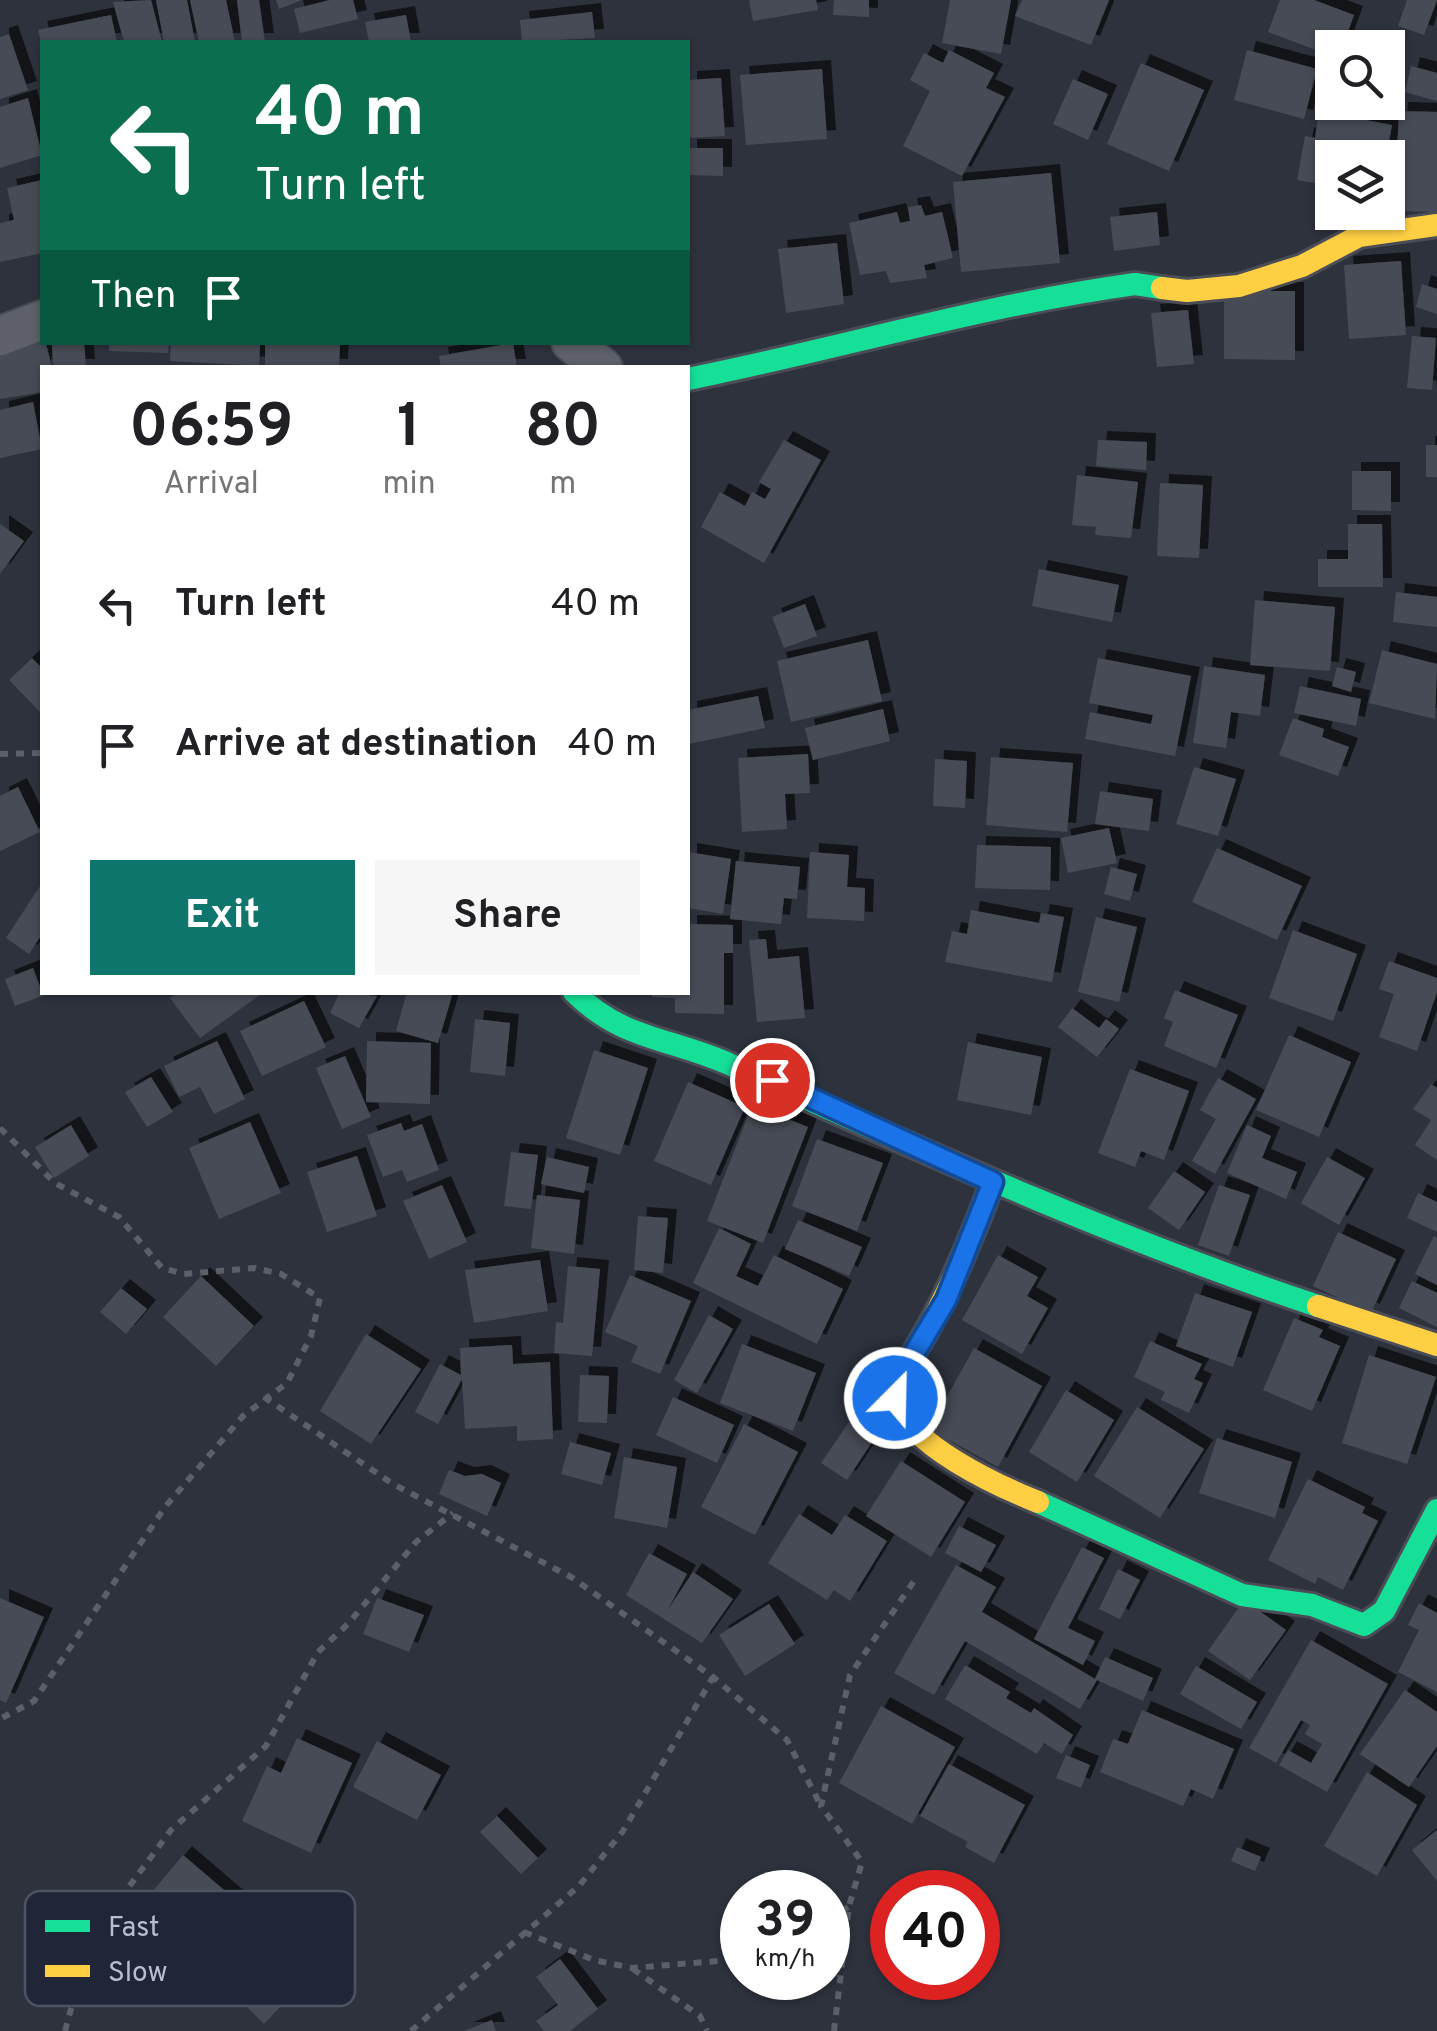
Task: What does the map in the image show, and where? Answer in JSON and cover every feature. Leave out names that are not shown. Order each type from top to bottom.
[{"type":"street","points":[[690,379],[834,350],[964,313],[1076,292],[1135,284],[1187,291],[1240,286],[1302,266],[1359,236],[1437,225]]},
{"type":"street","points":[[0,336],[40,321]]},
{"type":"street","points":[[575,345],[600,365]]},
{"type":"street","points":[[577,995],[596,1014],[637,1036],[701,1051],[993,1182],[1206,1268],[1437,1345]]},
{"type":"street","points":[[993,1182],[946,1300],[898,1380],[895,1398],[906,1419],[953,1460],[1002,1488],[1088,1522],[1242,1595],[1312,1605],[1344,1621],[1364,1625],[1384,1611],[1437,1510]]},
{"type":"path","points":[[0,754],[40,754]]},
{"type":"path","points":[[0,1128],[55,1183],[119,1217],[162,1268],[184,1274],[255,1268],[281,1274],[313,1290],[320,1298],[298,1366],[287,1384],[264,1397],[165,1507],[34,1701],[0,1718]]},
{"type":"path","points":[[264,1397],[393,1484],[571,1576],[713,1677],[787,1740],[822,1806],[862,1862],[850,1903]]},
{"type":"path","points":[[126,1891],[171,1830],[266,1746],[318,1652],[348,1624],[416,1542],[453,1513]]},
{"type":"path","points":[[822,1806],[850,1675],[914,1582]]},
{"type":"path","points":[[411,2031],[579,1886],[623,1831],[713,1677]]},
{"type":"path","points":[[524,1932],[594,1960],[632,1968],[720,1961]]},
{"type":"path","points":[[632,1968],[700,2016],[707,2031]]},
{"type":"path","points":[[834,2031],[838,2000]]},
{"type":"path","points":[[65,2031],[72,2006]]},
{"type":"building","points":[[151,0],[161,40],[123,40],[113,2]]},
{"type":"building","points":[[156,0],[187,0],[195,40],[164,40]]},
{"type":"building","points":[[190,0],[226,0],[235,40],[199,40]]},
{"type":"building","points":[[237,0],[259,0],[265,40],[242,40]]},
{"type":"building","points":[[276,0],[302,0],[279,9]]},
{"type":"building","points":[[330,0],[353,0],[358,19],[300,33],[294,9]]},
{"type":"building","points":[[749,0],[816,0],[818,10],[753,21]]},
{"type":"building","points":[[834,0],[869,0],[869,17],[833,15]]},
{"type":"building","points":[[950,0],[1011,0],[1001,54],[942,43]]},
{"type":"building","points":[[1022,0],[1109,0],[1091,45],[1015,16]]},
{"type":"building","points":[[1280,0],[1314,0],[1354,15],[1349,30],[1315,30],[1315,50],[1268,32]]},
{"type":"building","points":[[1407,0],[1437,0],[1424,35],[1398,26]]},
{"type":"building","points":[[592,12],[595,38],[522,40],[520,20]]},
{"type":"building","points":[[111,15],[117,40],[40,40],[38,30]]},
{"type":"building","points":[[406,15],[411,40],[369,40],[365,22]]},
{"type":"building","points":[[9,34],[28,90],[0,99],[0,37]]},
{"type":"building","points":[[949,50],[994,73],[986,88],[1005,97],[962,176],[903,146],[930,91],[910,80],[924,53],[943,63]]},
{"type":"building","points":[[1247,50],[1315,68],[1304,119],[1234,100]]},
{"type":"building","points":[[1141,63],[1204,90],[1169,171],[1107,144]]},
{"type":"building","points":[[1411,66],[1437,73],[1437,101],[1405,92]]},
{"type":"building","points":[[822,69],[827,139],[746,145],[740,75]]},
{"type":"building","points":[[721,78],[725,136],[690,138],[690,80]]},
{"type":"building","points":[[1073,79],[1108,94],[1088,140],[1053,124]]},
{"type":"building","points":[[28,98],[40,156],[0,168],[0,107]]},
{"type":"building","points":[[1405,111],[1437,112],[1437,212],[1405,211],[1405,140],[1398,140],[1399,120],[1405,120]]},
{"type":"building","points":[[1318,120],[1366,120],[1392,125],[1389,140],[1315,140],[1315,183],[1297,180],[1305,136],[1315,138]]},
{"type":"building","points":[[690,148],[723,148],[723,176],[690,175]]},
{"type":"building","points":[[1051,173],[1060,263],[961,272],[953,182]]},
{"type":"building","points":[[40,180],[40,253],[0,262],[0,223],[14,220],[7,188]]},
{"type":"building","points":[[921,205],[925,216],[942,212],[953,258],[924,265],[927,278],[890,283],[886,271],[860,275],[849,223],[897,212],[900,223],[910,221],[908,207]]},
{"type":"building","points":[[1157,212],[1160,245],[1114,251],[1110,217]]},
{"type":"building","points":[[837,243],[844,304],[786,313],[778,249]]},
{"type":"building","points":[[1401,261],[1406,335],[1349,339],[1344,265]]},
{"type":"building","points":[[1422,284],[1437,289],[1437,314],[1416,307]]},
{"type":"building","points":[[1224,291],[1295,291],[1295,360],[1224,359]]},
{"type":"building","points":[[1188,310],[1194,364],[1157,367],[1151,313]]},
{"type":"building","points":[[40,327],[40,345],[46,345],[51,365],[40,365],[40,392],[0,399],[0,334]]},
{"type":"building","points":[[1412,336],[1436,338],[1432,390],[1407,388]]},
{"type":"building","points":[[52,345],[84,345],[86,365],[53,365]]},
{"type":"building","points":[[109,345],[169,345],[168,353],[109,351]]},
{"type":"building","points":[[171,345],[260,345],[259,365],[170,361]]},
{"type":"building","points":[[265,345],[340,345],[339,365],[265,365]]},
{"type":"building","points":[[513,345],[517,365],[440,365],[439,356]]},
{"type":"building","points":[[33,402],[40,449],[0,458],[0,410]]},
{"type":"building","points":[[784,440],[821,460],[764,563],[701,527],[720,492],[745,506],[752,492],[765,499],[771,489],[759,482]]},
{"type":"building","points":[[1098,440],[1147,442],[1146,470],[1096,466]]},
{"type":"building","points":[[1426,445],[1437,445],[1437,477],[1426,477]]},
{"type":"building","points":[[1352,471],[1391,471],[1391,511],[1352,510]]},
{"type":"building","points":[[1077,475],[1138,482],[1131,538],[1095,535],[1096,527],[1072,525]]},
{"type":"building","points":[[1160,483],[1203,485],[1199,558],[1157,556]]},
{"type":"building","points":[[0,524],[24,541],[0,574]]},
{"type":"building","points":[[1348,524],[1382,524],[1383,587],[1318,587],[1318,559],[1348,559]]},
{"type":"building","points":[[1039,569],[1119,585],[1112,622],[1032,606]]},
{"type":"building","points":[[1396,592],[1437,597],[1437,627],[1393,622]]},
{"type":"building","points":[[1255,600],[1335,607],[1330,671],[1250,665]]},
{"type":"building","points":[[805,604],[817,636],[784,648],[772,617]]},
{"type":"building","points":[[868,640],[882,701],[791,722],[777,661]]},
{"type":"building","points":[[1382,650],[1437,664],[1435,719],[1369,703]]},
{"type":"building","points":[[32,658],[40,666],[40,712],[9,680]]},
{"type":"building","points":[[1098,658],[1191,676],[1175,756],[1085,739],[1090,712],[1151,724],[1153,715],[1089,703]]},
{"type":"building","points":[[1204,666],[1265,675],[1260,716],[1231,712],[1226,748],[1193,743]]},
{"type":"building","points":[[1337,667],[1356,672],[1351,692],[1332,686]]},
{"type":"building","points":[[1300,686],[1361,699],[1356,726],[1294,713]]},
{"type":"building","points":[[758,696],[765,728],[690,744],[690,710]]},
{"type":"building","points":[[883,709],[890,741],[813,760],[805,728]]},
{"type":"building","points":[[1293,718],[1324,729],[1322,737],[1349,747],[1338,776],[1279,755]]},
{"type":"building","points":[[808,754],[810,793],[785,794],[787,829],[742,832],[738,758]]},
{"type":"building","points":[[991,757],[1073,763],[1067,832],[986,825]]},
{"type":"building","points":[[935,759],[967,761],[965,808],[933,806]]},
{"type":"building","points":[[1194,767],[1236,779],[1218,836],[1176,824]]},
{"type":"building","points":[[18,787],[40,832],[0,851],[0,796]]},
{"type":"building","points":[[1100,791],[1153,799],[1149,831],[1095,824]]},
{"type":"building","points":[[1109,828],[1117,863],[1068,873],[1061,838]]},
{"type":"building","points":[[977,845],[1051,847],[1050,890],[975,888]]},
{"type":"building","points":[[1217,848],[1302,886],[1277,940],[1192,902]]},
{"type":"building","points":[[690,852],[731,859],[723,914],[690,908]]},
{"type":"building","points":[[810,852],[849,855],[847,887],[865,888],[864,921],[807,918]]},
{"type":"building","points":[[736,861],[800,867],[797,899],[784,898],[781,924],[730,919]]},
{"type":"building","points":[[1111,867],[1137,874],[1130,901],[1104,894]]},
{"type":"building","points":[[40,886],[40,937],[29,954],[6,938]]},
{"type":"building","points":[[971,910],[1039,923],[1041,913],[1064,917],[1052,982],[945,962],[952,931],[967,934]]},
{"type":"building","points":[[1096,917],[1137,927],[1119,1002],[1078,992]]},
{"type":"building","points":[[690,924],[733,925],[733,953],[724,953],[724,1014],[675,1013],[675,998],[652,997],[690,995]]},
{"type":"building","points":[[1293,930],[1357,954],[1333,1021],[1269,998]]},
{"type":"building","points":[[766,939],[768,959],[799,956],[805,1018],[757,1022],[749,940]]},
{"type":"building","points":[[1389,961],[1437,978],[1437,992],[1417,1051],[1379,1037],[1394,994],[1379,989]]},
{"type":"building","points":[[33,968],[40,995],[45,995],[15,1006],[5,979]]},
{"type":"building","points":[[1175,990],[1238,1015],[1216,1068],[1164,1046],[1173,1022],[1164,1018]]},
{"type":"building","points":[[174,995],[260,995],[200,1038],[170,998]]},
{"type":"building","points":[[339,995],[377,996],[359,1028],[330,1013]]},
{"type":"building","points":[[406,995],[452,995],[438,1043],[396,1031]]},
{"type":"building","points":[[304,1001],[326,1047],[262,1076],[240,1031]]},
{"type":"building","points":[[1072,1008],[1099,1028],[1106,1019],[1119,1029],[1097,1057],[1058,1027]]},
{"type":"building","points":[[475,1019],[510,1023],[505,1076],[470,1072]]},
{"type":"building","points":[[1289,1035],[1351,1062],[1319,1137],[1256,1110]]},
{"type":"building","points":[[217,1041],[245,1099],[214,1114],[200,1087],[179,1097],[164,1066]]},
{"type":"building","points":[[367,1041],[431,1043],[430,1104],[366,1102]]},
{"type":"building","points":[[968,1042],[1042,1057],[1031,1115],[957,1100]]},
{"type":"building","points":[[594,1050],[648,1068],[620,1155],[566,1138]]},
{"type":"building","points":[[345,1056],[371,1117],[342,1129],[316,1068]]},
{"type":"building","points":[[1130,1069],[1189,1091],[1164,1160],[1141,1151],[1135,1167],[1098,1153]]},
{"type":"building","points":[[151,1077],[173,1112],[147,1127],[125,1092]]},
{"type":"building","points":[[1218,1078],[1256,1099],[1215,1174],[1192,1161],[1216,1119],[1200,1110]]},
{"type":"building","points":[[688,1082],[745,1107],[711,1185],[654,1161]]},
{"type":"building","points":[[1431,1084],[1437,1088],[1437,1160],[1415,1145],[1431,1120],[1413,1109]]},
{"type":"building","points":[[752,1105],[808,1127],[763,1243],[707,1221]]},
{"type":"building","points":[[250,1122],[281,1193],[219,1219],[189,1148]]},
{"type":"building","points":[[401,1123],[404,1131],[422,1124],[439,1170],[407,1182],[402,1170],[383,1177],[367,1135]]},
{"type":"building","points":[[71,1125],[89,1156],[54,1178],[35,1147]]},
{"type":"building","points":[[1247,1125],[1271,1136],[1262,1158],[1297,1172],[1286,1199],[1227,1173]]},
{"type":"building","points":[[817,1139],[883,1163],[857,1231],[792,1206]]},
{"type":"building","points":[[511,1152],[538,1155],[531,1209],[504,1206]]},
{"type":"building","points":[[357,1156],[377,1216],[327,1232],[307,1172]]},
{"type":"building","points":[[547,1157],[589,1167],[584,1193],[541,1184]]},
{"type":"building","points":[[1327,1157],[1365,1178],[1339,1225],[1301,1203]]},
{"type":"building","points":[[1174,1171],[1205,1192],[1179,1230],[1148,1208]]},
{"type":"building","points":[[442,1185],[467,1242],[429,1259],[403,1201]]},
{"type":"building","points":[[1219,1185],[1250,1195],[1229,1256],[1198,1245]]},
{"type":"building","points":[[1418,1193],[1437,1202],[1437,1232],[1407,1218]]},
{"type":"building","points":[[537,1195],[580,1200],[574,1254],[531,1248]]},
{"type":"building","points":[[638,1216],[668,1218],[663,1273],[634,1270]]},
{"type":"building","points":[[798,1220],[862,1247],[849,1276],[785,1249]]},
{"type":"building","points":[[719,1228],[751,1244],[736,1276],[758,1286],[774,1255],[843,1289],[817,1344],[693,1283]]},
{"type":"building","points":[[1338,1232],[1396,1259],[1371,1313],[1313,1286]]},
{"type":"building","points":[[1434,1236],[1437,1238],[1437,1285],[1415,1274]]},
{"type":"building","points":[[998,1255],[1038,1277],[1027,1296],[1048,1308],[1022,1354],[962,1320]]},
{"type":"building","points":[[540,1260],[548,1311],[474,1323],[465,1270]]},
{"type":"building","points":[[568,1266],[600,1269],[592,1356],[554,1353],[556,1322],[563,1323]]},
{"type":"building","points":[[630,1275],[691,1301],[660,1374],[631,1362],[638,1346],[605,1332]]},
{"type":"building","points":[[201,1276],[254,1326],[216,1366],[163,1317]]},
{"type":"building","points":[[1412,1281],[1437,1293],[1437,1327],[1399,1308]]},
{"type":"building","points":[[121,1288],[147,1309],[126,1334],[100,1312]]},
{"type":"building","points":[[1195,1293],[1252,1312],[1233,1367],[1176,1346]]},
{"type":"building","points":[[709,1315],[733,1329],[697,1393],[674,1380]]},
{"type":"building","points":[[1294,1318],[1323,1330],[1319,1337],[1340,1346],[1312,1411],[1263,1390]]},
{"type":"building","points":[[366,1334],[421,1369],[371,1444],[320,1411]]},
{"type":"building","points":[[1150,1341],[1202,1364],[1194,1379],[1203,1383],[1189,1413],[1161,1400],[1165,1392],[1134,1377]]},
{"type":"building","points":[[742,1344],[816,1373],[793,1431],[720,1403]]},
{"type":"building","points":[[512,1345],[513,1364],[550,1362],[553,1439],[517,1441],[517,1426],[465,1429],[462,1379],[438,1424],[415,1412],[440,1364],[461,1375],[460,1348]]},
{"type":"building","points":[[974,1348],[1042,1386],[998,1467],[929,1429]]},
{"type":"building","points":[[1369,1355],[1436,1377],[1407,1464],[1342,1443]]},
{"type":"building","points":[[580,1375],[609,1376],[607,1423],[578,1422]]},
{"type":"building","points":[[1066,1390],[1114,1420],[1077,1482],[1029,1452]]},
{"type":"building","points":[[673,1397],[734,1425],[717,1463],[656,1435]]},
{"type":"building","points":[[1137,1407],[1204,1449],[1160,1518],[1094,1476]]},
{"type":"building","points":[[849,1422],[874,1439],[847,1480],[821,1463]]},
{"type":"building","points":[[744,1424],[798,1452],[755,1535],[701,1507]]},
{"type":"building","points":[[1217,1438],[1292,1462],[1275,1518],[1199,1493]]},
{"type":"building","points":[[570,1442],[611,1453],[602,1485],[561,1474]]},
{"type":"building","points":[[624,1457],[677,1467],[667,1528],[614,1518]]},
{"type":"building","points":[[901,1461],[965,1502],[931,1557],[866,1516]]},
{"type":"building","points":[[449,1470],[465,1476],[482,1474],[501,1483],[487,1516],[439,1494]]},
{"type":"building","points":[[1308,1479],[1365,1507],[1362,1513],[1378,1521],[1343,1590],[1318,1577],[1315,1584],[1268,1560]]},
{"type":"building","points":[[799,1514],[832,1535],[845,1515],[887,1541],[850,1601],[834,1590],[827,1600],[768,1563]]},
{"type":"building","points":[[959,1526],[996,1545],[981,1572],[945,1553]]},
{"type":"building","points":[[1082,1547],[1104,1558],[1068,1628],[1095,1641],[1083,1665],[1034,1639]]},
{"type":"building","points":[[649,1553],[687,1574],[667,1611],[693,1572],[733,1599],[702,1643],[626,1595]]},
{"type":"building","points":[[956,1565],[996,1587],[982,1612],[1095,1679],[1105,1657],[1153,1678],[1143,1701],[1097,1680],[1080,1709],[965,1641],[934,1695],[894,1673]]},
{"type":"building","points":[[1118,1569],[1140,1580],[1120,1619],[1099,1609]]},
{"type":"building","points":[[0,1598],[44,1617],[6,1703],[0,1700]]},
{"type":"building","points":[[377,1598],[424,1615],[409,1652],[363,1634]]},
{"type":"building","points":[[1244,1600],[1286,1630],[1250,1680],[1208,1651]]},
{"type":"building","points":[[1419,1603],[1437,1613],[1437,1692],[1398,1672],[1419,1630],[1408,1625]]},
{"type":"building","points":[[769,1604],[795,1644],[745,1676],[719,1635]]},
{"type":"building","points":[[1311,1640],[1388,1684],[1327,1792],[1279,1765],[1288,1750],[1311,1763],[1322,1744],[1305,1734],[1310,1725],[1301,1720],[1276,1763],[1249,1748]]},
{"type":"building","points":[[965,1665],[1010,1692],[1006,1698],[1031,1713],[1034,1708],[1073,1735],[1062,1754],[1044,1743],[1037,1754],[945,1699]]},
{"type":"building","points":[[1196,1666],[1257,1702],[1241,1729],[1180,1694]]},
{"type":"building","points":[[1405,1690],[1437,1712],[1437,1746],[1409,1787],[1360,1754]]},
{"type":"building","points":[[881,1706],[955,1747],[912,1824],[839,1783]]},
{"type":"building","points":[[1142,1710],[1234,1749],[1213,1799],[1191,1789],[1183,1806],[1100,1772],[1113,1739],[1128,1744]]},
{"type":"building","points":[[297,1738],[352,1763],[311,1853],[242,1821],[267,1766],[281,1773]]},
{"type":"building","points":[[377,1741],[441,1775],[417,1820],[353,1787]]},
{"type":"building","points":[[1066,1755],[1090,1765],[1081,1788],[1056,1778]]},
{"type":"building","points":[[949,1764],[1025,1805],[994,1863],[965,1847],[968,1842],[920,1816]]},
{"type":"building","points":[[1367,1772],[1417,1805],[1377,1876],[1324,1846]]},
{"type":"building","points":[[497,1816],[538,1858],[521,1874],[480,1832]]},
{"type":"building","points":[[1437,1830],[1437,1881],[1412,1850]]},
{"type":"building","points":[[1237,1847],[1261,1857],[1255,1871],[1231,1861]]},
{"type":"building","points":[[183,1855],[225,1891],[153,1891]]},
{"type":"building","points":[[560,1959],[598,2009],[570,2031],[544,2031],[536,2021],[558,2005],[536,1977]]},
{"type":"building","points":[[246,2006],[281,2006],[264,2024]]},
{"type":"building","points":[[492,2020],[496,2031],[464,2031]]},
{"type":"traffic: fast","points":[[690,379],[1022,303],[1135,284],[1162,288]]},
{"type":"traffic: fast","points":[[577,995],[629,1029],[708,1055],[1094,1223],[1318,1306]]},
{"type":"traffic: fast","points":[[1038,1502],[1242,1595],[1312,1605],[1364,1625],[1384,1611],[1437,1510]]},
{"type":"traffic: slow","points":[[1162,288],[1187,291],[1239,286],[1302,266],[1359,236],[1437,225]]},
{"type":"traffic: slow","points":[[993,1182],[948,1289],[904,1368],[895,1394],[904,1417],[936,1448],[979,1475],[1038,1502]]},
{"type":"traffic: slow","points":[[1318,1306],[1437,1345]]},
{"type":"route","points":[[772,1080],[993,1182],[946,1300],[898,1380],[895,1398]]}]
